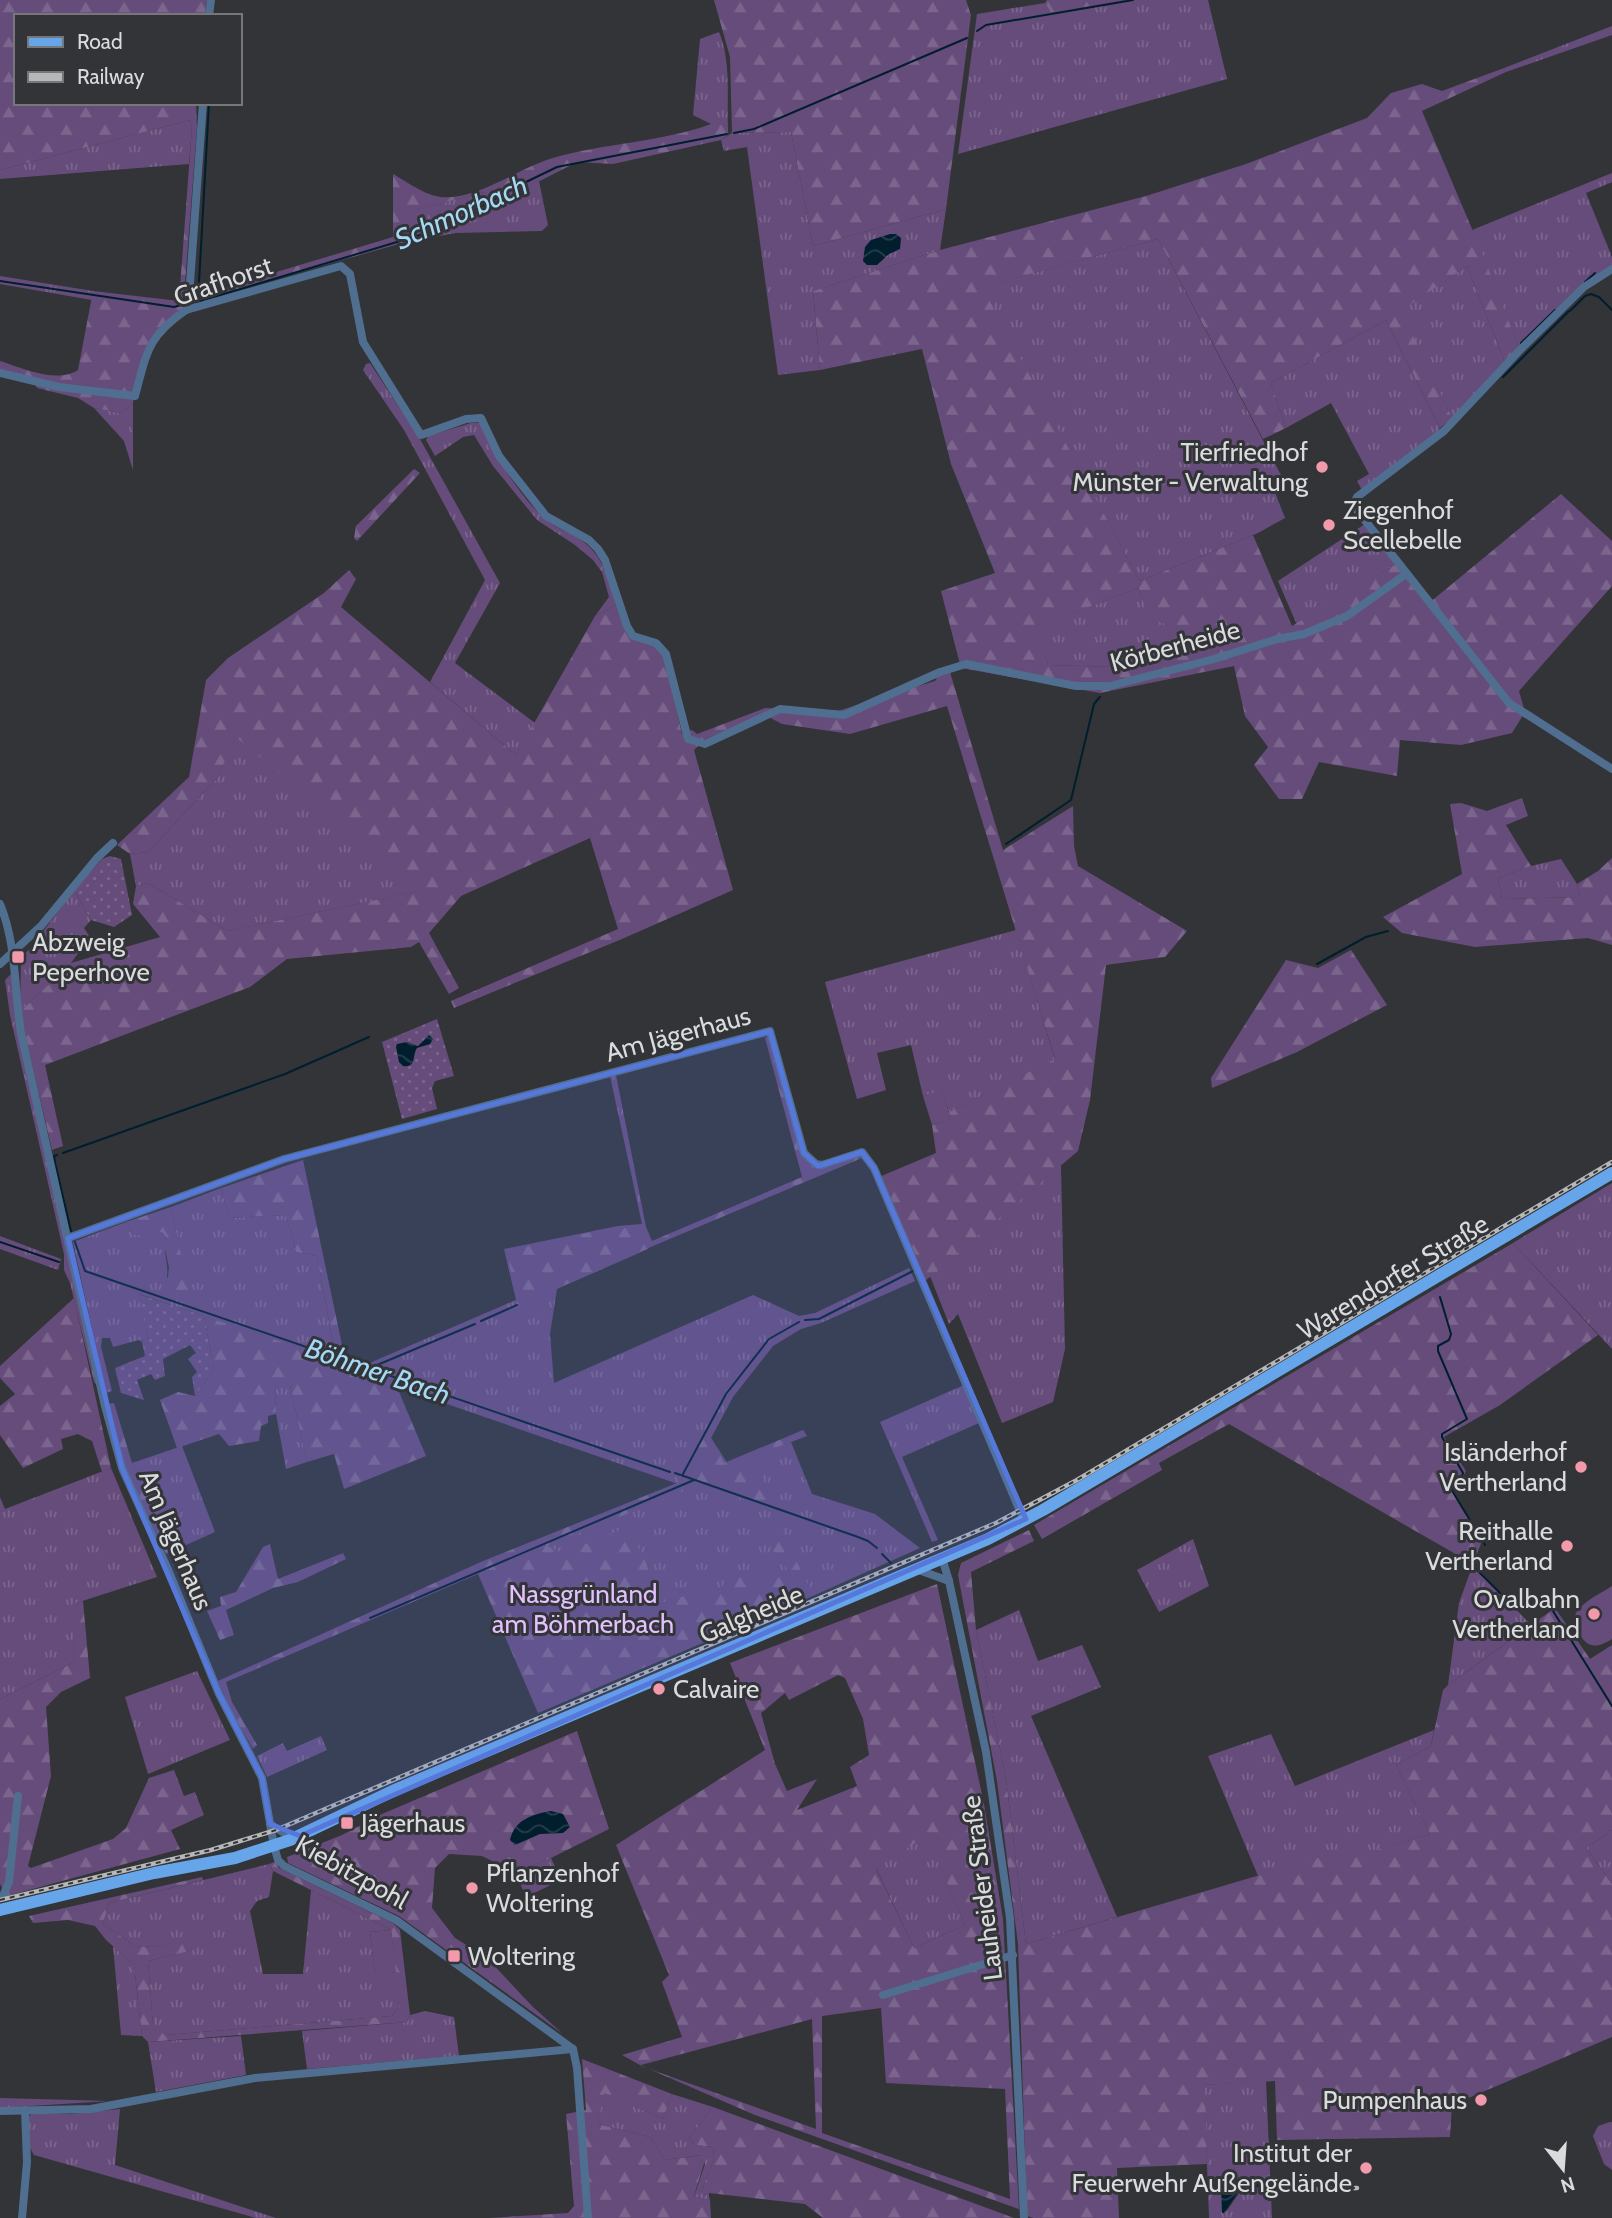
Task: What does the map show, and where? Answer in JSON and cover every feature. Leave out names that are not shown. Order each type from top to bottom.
[{"type":"main road","name":"Warendorfer Straße","points":[[1197,1419],[1612,1173]]},
{"type":"main road","name":"Galgheide","points":[[274,1846],[397,1789],[942,1558],[1026,1519],[1197,1419]]},
{"type":"main road","name":"Kiebitzpohl","points":[[3,1901],[235,1858],[274,1846]]},
{"type":"street","points":[[186,310],[203,105]]},
{"type":"street","name":"Grafhorst","points":[[0,373],[59,387],[135,396],[148,348],[155,336],[186,310],[341,266]]},
{"type":"street","name":"Körberheide","points":[[341,266],[350,274],[363,342],[421,435],[466,419],[481,418],[504,464],[546,516],[589,540],[598,549],[633,636],[656,643],[666,654],[688,739],[705,744],[780,709],[844,715],[966,664],[1076,686],[1110,687],[1304,634],[1347,616],[1406,574]]},
{"type":"street","points":[[1612,269],[1584,287],[1444,431],[1357,497],[1354,503],[1406,574],[1508,703],[1612,769]]},
{"type":"street","points":[[0,964],[41,926],[113,843]]},
{"type":"street","points":[[0,904],[9,928],[12,953]]},
{"type":"street","name":"Am Jägerhaus","points":[[12,953],[21,1033],[105,1406],[122,1468],[169,1572],[219,1694],[258,1767],[265,1787],[274,1846]]},
{"type":"street","name":"Am Jägerhaus","points":[[68,1238],[284,1159],[770,1031],[804,1153],[816,1164],[822,1165],[862,1152],[874,1168],[1020,1511],[1026,1519]]},
{"type":"street","name":"Lauheider Straße","points":[[942,1558],[992,1786],[1013,1955],[1025,2217]]},
{"type":"street","points":[[916,1569],[936,1574],[949,1581]]},
{"type":"street","points":[[3,1901],[9,1881],[18,1796]]},
{"type":"street","points":[[270,1824],[284,1833],[300,1836]]},
{"type":"street","name":"Kiebitzpohl","points":[[274,1846],[278,1860],[284,1866],[396,1920],[573,2049]]},
{"type":"street","points":[[883,1995],[1013,1955]]},
{"type":"street","points":[[0,2111],[100,2108],[255,2078],[573,2049],[577,2068],[588,2218]]},
{"type":"street","points":[[22,2218],[27,2162],[25,2110]]},
{"type":"highlighted area","points":[[770,1031],[804,1153],[818,1166],[862,1152],[874,1168],[1026,1519],[300,1836],[270,1824],[262,1778],[219,1694],[122,1468],[68,1238],[284,1159]]},
{"type":"green space","points":[[0,0],[207,0],[205,14],[14,14],[14,105],[196,105],[197,128],[183,309],[162,326],[145,349],[133,403],[121,413],[94,408],[78,398],[37,388],[32,380],[0,371],[0,361],[50,375],[70,374],[78,370],[93,291],[179,301],[192,127],[190,120],[0,170]]},
{"type":"green space","points":[[714,0],[966,0],[971,15],[946,209],[813,246],[791,132],[732,133],[730,57]]},
{"type":"green space","points":[[1047,0],[1126,0],[1051,13],[1045,3]]},
{"type":"green space","points":[[1126,0],[1208,0],[1227,79],[958,154],[977,14],[1045,3],[1051,13]]},
{"type":"green space","points":[[1612,26],[1612,35],[1506,72],[1504,68]]},
{"type":"green space","points":[[719,32],[727,66],[728,127],[711,124],[693,115],[700,39]]},
{"type":"green space","points":[[1504,68],[1506,72],[1422,111],[1519,348],[1505,362],[1467,266],[1401,311],[1452,418],[1440,428],[1386,320],[1271,383],[1286,428],[1263,439],[1158,239],[982,287],[1140,581],[1253,535],[1292,626],[1396,564],[1429,603],[1561,494],[1612,541],[1612,586],[1519,691],[1525,712],[1512,733],[1461,745],[1400,740],[1397,776],[1319,762],[1302,799],[1279,799],[1254,765],[1268,747],[1245,716],[1234,666],[1100,693],[961,668],[941,591],[995,573],[951,464],[922,349],[820,370],[813,291],[940,250],[1146,196],[1246,164],[1367,118],[1391,93],[1422,84],[1442,91]],"holes":[[[1138,588],[1151,620],[1166,624],[1175,650],[1113,667],[1048,665],[1037,627]]]},
{"type":"green space","points":[[190,120],[192,127],[189,164],[0,179],[0,170]]},
{"type":"green space","points":[[711,124],[728,127],[728,135],[721,140],[613,164],[577,162],[497,203],[484,192],[406,213],[406,242],[200,300],[200,295],[393,237],[393,174],[428,194],[444,197],[465,195],[553,158],[673,135]]},
{"type":"green space","points":[[791,132],[813,246],[946,209],[940,250],[813,291],[820,370],[778,375],[747,147],[724,151],[721,140],[732,133]]},
{"type":"green space","points":[[1612,173],[1612,182],[1586,193],[1612,257],[1612,266],[1574,293],[1519,348],[1472,230]]},
{"type":"green space","points":[[539,181],[548,225],[542,231],[456,233],[406,242],[405,213],[484,192],[498,202]]},
{"type":"green space","points":[[1158,239],[1281,475],[1271,482],[1285,518],[1258,533],[1140,581],[981,287]]},
{"type":"green space","points":[[1467,266],[1505,362],[1452,418],[1400,311]]},
{"type":"green space","points":[[0,276],[93,291],[92,300],[0,284]]},
{"type":"green space","points":[[1386,320],[1440,428],[1362,490],[1357,481],[1369,474],[1331,403],[1286,428],[1271,383]]},
{"type":"green space","points":[[370,363],[420,439],[500,583],[455,663],[535,723],[516,755],[430,682],[485,580],[404,430],[363,370],[366,364]]},
{"type":"green space","points":[[133,403],[133,470],[124,441],[94,408],[121,413]]},
{"type":"green space","points":[[479,423],[482,427],[508,475],[534,508],[551,523],[593,550],[603,566],[616,605],[595,616],[609,597],[602,572],[593,560],[575,545],[537,520],[493,466],[474,435],[463,437],[435,456],[426,440],[428,436]]},
{"type":"green space","points":[[414,469],[420,473],[357,541],[354,538],[356,526]]},
{"type":"green space","points":[[1365,524],[1396,564],[1297,625],[1278,581]]},
{"type":"green space","points":[[349,570],[356,579],[341,607],[516,755],[595,616],[616,605],[623,625],[664,655],[682,734],[692,730],[697,734],[765,708],[838,711],[935,681],[939,675],[950,672],[1003,850],[1073,806],[1074,846],[1078,866],[1187,931],[1165,957],[1106,965],[1090,1100],[1078,1151],[925,1281],[879,1177],[936,1153],[932,1125],[950,1119],[949,1112],[1055,1059],[947,706],[850,734],[782,724],[763,714],[704,740],[694,750],[733,890],[454,1008],[451,1001],[618,929],[590,838],[461,896],[429,933],[459,988],[449,994],[419,942],[411,947],[287,959],[250,987],[45,1065],[63,1146],[52,1150],[20,1012],[71,963],[160,937],[133,904],[136,886],[148,883],[228,931],[418,891],[235,736],[219,776],[148,852],[130,854],[117,845],[189,777],[206,680],[228,658],[324,593]]},
{"type":"green space","points":[[1138,588],[1151,619],[1166,623],[1175,650],[1113,667],[1048,665],[1036,627]]},
{"type":"green space","points":[[235,735],[419,891],[228,931],[148,883],[136,886],[130,854],[148,852],[219,776]]},
{"type":"green space","points":[[1522,798],[1528,816],[1506,825],[1531,866],[1498,878],[1502,899],[1580,897],[1577,884],[1612,858],[1612,945],[1588,938],[1475,947],[1402,933],[1383,917],[1462,874],[1450,804],[1461,803],[1487,811]]},
{"type":"green space","points":[[110,856],[121,859],[132,915],[114,927],[91,920],[74,890],[102,859]]},
{"type":"green space","points":[[1561,859],[1577,884],[1580,897],[1502,899],[1498,878]]},
{"type":"green space","points":[[74,890],[91,920],[84,928],[90,937],[71,963],[20,1012],[21,957]]},
{"type":"green space","points":[[1016,930],[1055,1060],[949,1112],[942,1091],[923,1096],[911,1045],[877,1053],[886,1090],[857,1099],[825,982]]},
{"type":"green space","points":[[1351,950],[1387,1005],[1297,1052],[1212,1088],[1211,1078],[1286,960],[1318,968]]},
{"type":"green space","points":[[11,974],[99,1387],[94,1382],[70,1283],[64,1270],[64,1254],[10,1015],[5,980]]},
{"type":"green space","points":[[437,1019],[454,1076],[435,1081],[432,1088],[437,1109],[402,1119],[382,1042]]},
{"type":"green space","points":[[768,1036],[801,1152],[807,1160],[820,1168],[833,1166],[857,1156],[862,1158],[519,1305],[506,1251],[601,1230],[642,1227],[646,1227],[652,1241],[802,1177],[765,1038]]},
{"type":"green space","name":"Nassgrünland am Böhmerbach","points":[[616,1075],[648,1249],[557,1289],[550,1334],[554,1383],[753,1295],[799,1316],[815,1313],[909,1268],[915,1281],[821,1323],[801,1329],[773,1346],[733,1397],[711,1438],[728,1464],[769,1495],[750,1457],[791,1442],[812,1494],[875,1514],[920,1548],[540,1712],[478,1569],[678,1484],[395,1386],[358,1368],[516,1300],[504,1249],[618,1226],[642,1224],[610,1076]]},
{"type":"green space","points":[[942,1090],[951,1119],[932,1125],[923,1096]]},
{"type":"green space","points":[[303,1160],[346,1364],[394,1380],[426,1456],[344,1489],[334,1454],[307,1462],[290,1385],[275,1385],[276,1414],[268,1416],[268,1423],[261,1426],[259,1441],[229,1446],[219,1434],[177,1448],[160,1400],[178,1392],[195,1396],[214,1369],[204,1316],[336,1360],[317,1256],[296,1252],[286,1215],[229,1218],[221,1188]]},
{"type":"green space","points":[[1061,1165],[1065,1349],[1053,1402],[1002,1423],[958,1314],[949,1324],[930,1276]]},
{"type":"green space","points":[[1612,1183],[1612,1349],[1513,1243]]},
{"type":"green space","points":[[221,1188],[229,1218],[286,1215],[296,1252],[317,1256],[336,1361],[139,1294],[149,1341],[139,1340],[113,1347],[110,1338],[102,1338],[101,1347],[112,1391],[106,1393],[73,1242],[126,1222],[135,1235],[162,1231],[166,1237],[167,1277],[191,1306],[171,1207]]},
{"type":"green space","points":[[171,1207],[192,1307],[167,1286],[169,1267],[164,1245],[166,1237],[162,1232],[135,1235],[126,1222]]},
{"type":"green space","points":[[0,1236],[61,1259],[58,1270],[0,1249]]},
{"type":"green space","points":[[1513,1243],[1598,1335],[1500,1405],[1444,1437],[1466,1471],[1461,1481],[1452,1489],[1482,1541],[1473,1564],[1229,1424],[1159,1463],[1162,1470],[1042,1539],[1034,1525]]},
{"type":"green space","points":[[138,1294],[204,1316],[214,1369],[195,1396],[192,1377],[197,1372],[188,1359],[196,1353],[190,1345],[163,1359],[165,1376],[155,1380],[151,1374],[137,1380],[144,1400],[121,1393],[115,1368],[145,1356],[142,1342],[149,1340]]},
{"type":"green space","points":[[74,1298],[111,1468],[102,1472],[92,1441],[78,1434],[61,1439],[63,1449],[23,1468],[0,1435],[0,1406],[15,1394],[0,1378],[0,1366]]},
{"type":"green space","points":[[275,1385],[290,1385],[307,1462],[286,1469],[276,1414]]},
{"type":"green space","points":[[964,1385],[979,1423],[902,1457],[938,1540],[932,1542],[880,1422]]},
{"type":"green space","points":[[114,1403],[132,1463],[147,1482],[175,1550],[166,1554],[124,1465],[108,1404]]},
{"type":"green space","points":[[803,1430],[807,1436],[751,1457],[769,1495],[762,1507],[704,1483],[547,1546],[563,1553],[628,1527],[646,1562],[654,1589],[663,1602],[703,1588],[711,1591],[722,1587],[736,1575],[770,1580],[780,1571],[787,1574],[787,1569],[773,1551],[768,1520],[778,1523],[813,1595],[538,1713],[478,1574],[226,1682],[232,1702],[257,1745],[253,1749],[230,1709],[218,1681],[483,1561],[677,1483],[701,1441],[711,1438],[724,1463]]},
{"type":"green space","points":[[182,1446],[215,1532],[175,1550],[147,1482],[132,1463]]},
{"type":"green space","points":[[111,1468],[157,1577],[73,1604],[74,1662],[0,1699],[0,1497],[5,1509]]},
{"type":"green space","points":[[1029,1530],[1034,1541],[971,1572],[976,1630],[1006,1779],[1026,1944],[1321,1857],[1326,1865],[1430,1834],[1396,1765],[1431,1746],[1443,1690],[1448,1685],[1555,1608],[1590,1659],[1612,1645],[1612,1830],[1586,1848],[1612,1884],[1612,2037],[1452,2105],[1450,2137],[1277,2140],[1275,2081],[1205,2085],[1207,2164],[1117,2168],[1119,2218],[1027,2216],[1018,1944],[997,1781],[958,1575],[961,1563]]},
{"type":"green space","points":[[1193,1539],[1209,1586],[1159,1612],[1137,1570]]},
{"type":"green space","points":[[270,1544],[278,1579],[343,1553],[346,1559],[298,1582],[273,1588],[226,1610],[234,1635],[220,1640],[207,1611],[221,1606],[220,1597],[236,1592],[263,1547]]},
{"type":"green space","points":[[1473,1564],[1531,1625],[1448,1685],[1459,1603]]},
{"type":"green space","points":[[937,1584],[984,1804],[1003,1919],[1019,2209],[755,2115],[649,2069],[816,2129],[812,2019],[641,2065],[622,2055],[682,2037],[662,1982],[669,1975],[616,1845],[765,1750],[730,1663]],"holes":[[[838,1675],[845,1678],[863,1719],[869,1755],[850,1767],[857,1786],[797,1810],[817,1779],[787,1791],[775,1764],[761,1713],[785,1693],[789,1700]],[[927,1835],[965,1925],[914,1948],[876,1869]],[[881,2008],[886,2083],[1005,2089],[1010,2199],[822,2133],[822,2016]]]},
{"type":"green space","name":"Ovalbahn Vertherland","points":[[1612,1586],[1612,1639],[1599,1645],[1591,1645],[1578,1631],[1576,1613],[1587,1601]]},
{"type":"green space","points":[[83,1601],[90,1678],[61,1692],[46,1707],[51,1776],[28,1866],[31,1868],[113,1839],[126,1828],[149,1778],[174,1770],[184,1796],[195,1792],[204,1815],[171,1830],[180,1849],[7,1896],[0,1884],[0,1699],[74,1662],[72,1604]]},
{"type":"green space","points":[[1019,1610],[1038,1661],[1082,1645],[1101,1687],[1031,1716],[1117,1917],[1026,1944],[1006,1779],[976,1630]]},
{"type":"green space","points":[[197,1671],[230,1740],[148,1774],[125,1697]]},
{"type":"green space","points":[[1434,1730],[1431,1746],[1396,1765],[1430,1834],[1325,1866],[1321,1858],[1258,1876],[1208,1756],[1271,1734],[1295,1786]]},
{"type":"green space","points":[[577,1731],[609,1829],[551,1858],[515,1872],[482,1856],[449,1854],[435,1868],[432,1908],[455,1938],[486,1957],[533,2007],[563,2034],[399,1916],[288,1863],[287,1857]]},
{"type":"green space","points":[[321,1736],[327,1750],[267,1777],[257,1756],[283,1743],[287,1751]]},
{"type":"green space","points":[[1612,1830],[1612,1884],[1586,1848]]},
{"type":"green space","points":[[927,1834],[965,1925],[914,1948],[876,1868]]},
{"type":"green space","points":[[551,1858],[561,1880],[526,1897],[515,1872]]},
{"type":"green space","points":[[275,1862],[279,1868],[393,1923],[400,1930],[410,2015],[407,2022],[148,2042],[142,2036],[134,1965],[106,1940],[95,1926],[68,1920],[33,1923],[29,1916],[202,1877],[203,1880],[109,1903],[103,1924],[135,1946],[155,1947],[191,1938],[194,1950],[148,1961],[153,2025],[165,2035],[392,2016],[399,2007],[391,1930],[273,1871],[269,1864]]},
{"type":"green space","points":[[269,1864],[273,1871],[269,1897],[257,1901],[250,1911],[263,1974],[303,1974],[311,1890],[391,1930],[370,1932],[375,1974],[396,1972],[399,2007],[392,2016],[165,2035],[153,2026],[148,1961],[193,1950],[191,1939],[155,1947],[135,1946],[103,1924],[109,1903]]},
{"type":"green space","points":[[391,1930],[396,1972],[375,1975],[370,1932]]},
{"type":"green space","points":[[113,1946],[134,1965],[142,2036],[121,2035]]},
{"type":"green space","points":[[425,2011],[454,2017],[459,2056],[307,2069],[302,2031],[407,2022],[410,2015]]},
{"type":"green space","points":[[241,2036],[246,2075],[156,2092],[148,2042]]},
{"type":"green space","points":[[582,2059],[672,2094],[663,2119],[604,2093],[598,2124],[650,2137],[665,2160],[702,2155],[706,2157],[694,2196],[710,2200],[711,2218],[488,2218],[568,2213],[574,2206],[566,2114],[586,2110]]},
{"type":"green space","points":[[1266,2081],[1272,2218],[1209,2218],[1204,2085]],"holes":[[[1224,2179],[1254,2188],[1242,2189],[1226,2212]]]},
{"type":"green space","points":[[603,2092],[663,2119],[672,2094],[713,2107],[689,2138],[695,2145],[713,2147],[714,2158],[701,2193],[709,2196],[710,2200],[694,2197],[705,2164],[701,2155],[665,2160],[650,2137],[598,2124]]},
{"type":"green space","points":[[0,2098],[109,2101],[0,2108]]},
{"type":"green space","points":[[713,2107],[1014,2218],[823,2218],[805,2204],[709,2193],[709,2196],[701,2193],[714,2158],[713,2147],[695,2145],[689,2138]]},
{"type":"green space","points":[[120,2109],[115,2165],[276,2218],[256,2218],[34,2155],[29,2146],[28,2118],[32,2113],[70,2114]]},
{"type":"green space","points":[[1610,2122],[1612,2170],[1604,2164],[1593,2136],[1598,2126]]},
{"type":"water","points":[[890,234],[901,238],[900,249],[889,254],[877,265],[867,265],[863,261],[865,247],[871,240]]},
{"type":"water","points":[[429,1035],[433,1039],[430,1044],[417,1048],[412,1063],[403,1066],[399,1062],[397,1044],[407,1042],[418,1046]]},
{"type":"water","points":[[551,1811],[563,1814],[570,1827],[563,1833],[540,1834],[515,1845],[510,1840],[520,1823],[531,1816]]},
{"type":"water","points":[[1255,2179],[1258,2187],[1239,2191],[1222,2213],[1221,2181]]},
{"type":"waterway","name":"Schmorbach","points":[[977,31],[986,25],[1133,0]]},
{"type":"waterway","name":"Schmorbach","points":[[734,133],[754,129],[967,38]]},
{"type":"waterway","points":[[198,301],[209,105]]},
{"type":"waterway","name":"Schmorbach","points":[[197,302],[427,233],[450,224],[557,167],[727,134]]},
{"type":"waterway","points":[[1585,282],[1595,273]]},
{"type":"waterway","name":"Schmorbach","points":[[0,281],[174,307],[181,305]]},
{"type":"waterway","points":[[1570,311],[1585,296],[1591,294],[1599,297],[1612,310]]},
{"type":"waterway","points":[[1521,343],[1555,310]]},
{"type":"waterway","points":[[1503,377],[1569,311]]},
{"type":"waterway","points":[[1006,844],[1071,800],[1094,704],[1100,697]]},
{"type":"waterway","points":[[1317,964],[1366,937],[1388,931]]},
{"type":"waterway","points":[[63,1153],[285,1074],[369,1037]]},
{"type":"waterway","points":[[57,1155],[54,1156],[55,1163],[71,1231]]},
{"type":"waterway","name":"Böhmer Bach","points":[[0,1242],[59,1262]]},
{"type":"waterway","name":"Böhmer Bach","points":[[75,1242],[85,1271],[670,1472]]},
{"type":"waterway","points":[[805,1320],[819,1319],[913,1271]]},
{"type":"waterway","points":[[1440,1297],[1451,1334],[1449,1340],[1438,1346],[1438,1351],[1467,1419],[1442,1434],[1463,1473],[1461,1480],[1451,1489],[1485,1545]]},
{"type":"waterway","points":[[481,1321],[517,1305]]},
{"type":"waterway","points":[[683,1474],[726,1394],[769,1339],[799,1322]]},
{"type":"waterway","points":[[370,1368],[475,1324]]},
{"type":"waterway","name":"Böhmer Bach","points":[[675,1473],[858,1537],[877,1548]]},
{"type":"waterway","points":[[370,1618],[694,1480]]},
{"type":"waterway","name":"Böhmer Bach","points":[[882,1554],[891,1563]]},
{"type":"waterway","points":[[1474,1567],[1511,1604],[1534,1606]]},
{"type":"waterway","points":[[1553,1611],[1612,1706]]},
{"type":"railway","points":[[0,1900],[211,1850],[276,1830],[996,1523],[1077,1480],[1612,1162]]},
{"type":"railway","points":[[1300,2190],[1357,2188]]},
{"type":"place","name":"Tierfriedhof Münster - Verwaltung","points":[[1322,467]]},
{"type":"place","name":"Ziegenhof Scellebelle","points":[[1329,525]]},
{"type":"place","name":"Abzweig Peperhove","points":[[18,957]]},
{"type":"place","name":"Isländerhof Vertherland","points":[[1581,1467]]},
{"type":"place","name":"Reithalle Vertherland","points":[[1567,1546]]},
{"type":"place","name":"Ovalbahn Vertherland","points":[[1594,1614]]},
{"type":"place","name":"Calvaire","points":[[659,1689]]},
{"type":"place","name":"Jägerhaus","points":[[347,1823]]},
{"type":"place","name":"Pflanzenhof Woltering","points":[[472,1888]]},
{"type":"place","name":"Woltering","points":[[454,1956]]},
{"type":"place","name":"Pumpenhaus","points":[[1481,2100]]},
{"type":"place","name":"Institut der Feuerwehr Außengelände","points":[[1366,2168]]}]
